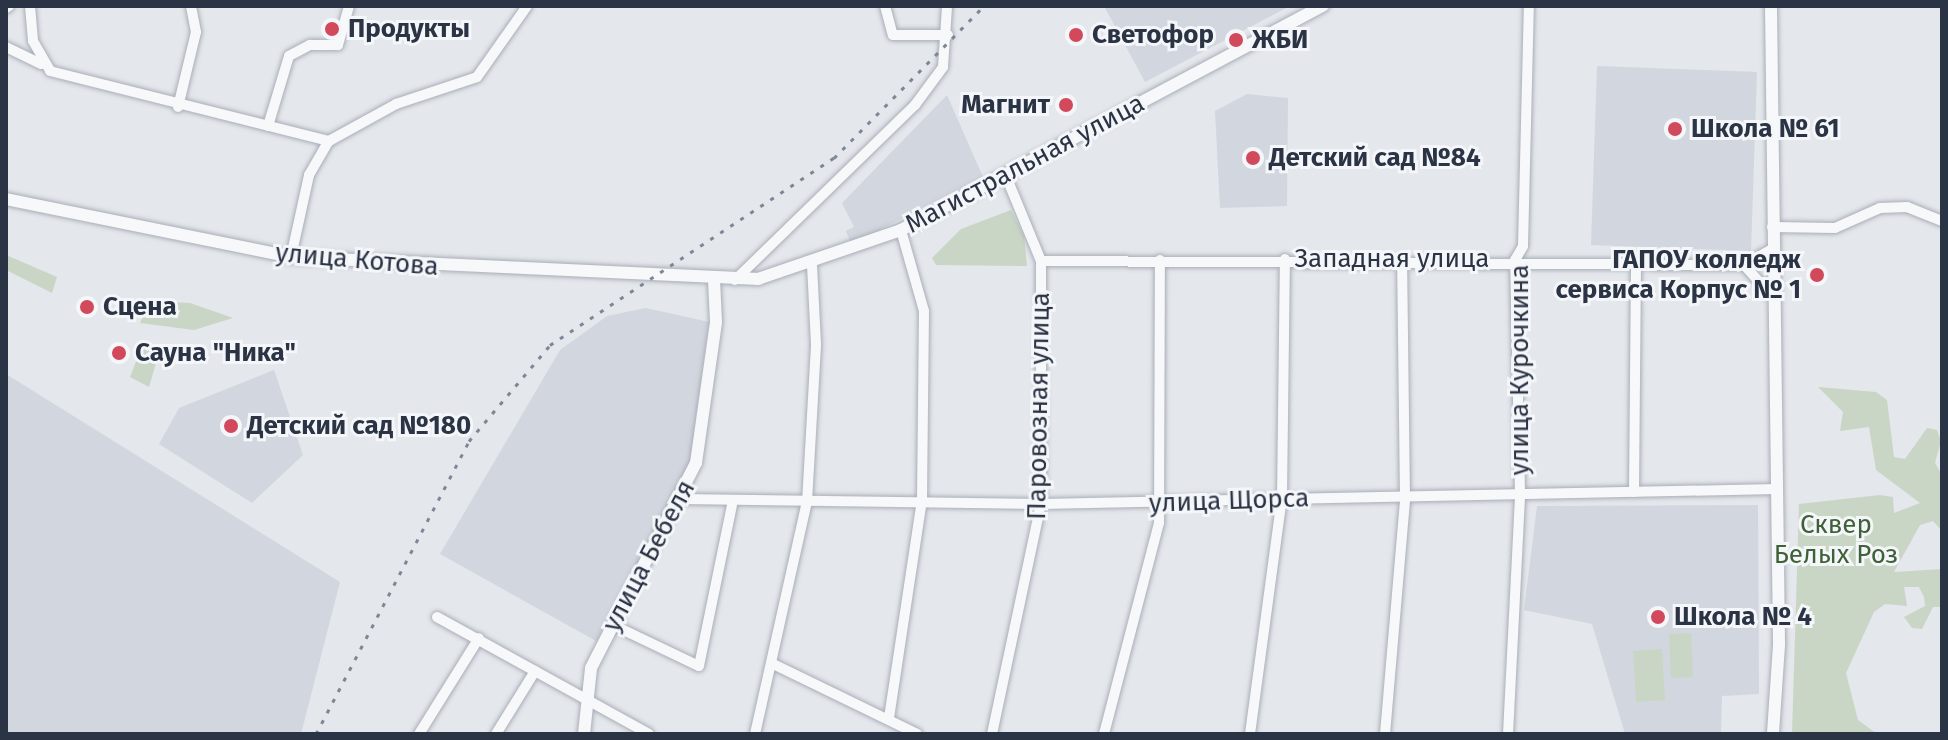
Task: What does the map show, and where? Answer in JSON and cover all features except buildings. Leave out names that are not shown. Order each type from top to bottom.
[{"type":"street","points":[[30,6],[33,41],[41,64]]},
{"type":"street","points":[[178,107],[196,32],[191,6]]},
{"type":"street","points":[[268,126],[289,56],[310,45],[338,45],[349,6]]},
{"type":"street","points":[[291,257],[309,175],[329,141],[396,104],[477,77],[527,6]]},
{"type":"street","points":[[885,6],[893,35],[948,35]]},
{"type":"street","points":[[735,280],[915,105],[943,67],[948,35],[947,6]]},
{"type":"street","name":"Магистральная улица","points":[[714,280],[735,280],[812,266],[901,230],[1323,6]]},
{"type":"street","name":"улица Курочкина","points":[[1508,734],[1520,493],[1515,260],[1523,246],[1529,6]]},
{"type":"street","points":[[1771,6],[1777,489],[1773,734]]},
{"type":"street","points":[[19,53],[33,41]]},
{"type":"street","points":[[6,47],[87,86],[329,141]]},
{"type":"street","name":"Паровозная улица","points":[[992,734],[1041,504],[1041,261],[1006,176]]},
{"type":"street","name":"улица Котова","points":[[6,199],[291,257],[714,280]]},
{"type":"street","points":[[1772,227],[1835,228],[1880,208],[1907,207],[1942,221]]},
{"type":"street","points":[[889,718],[922,501],[924,311],[901,230]]},
{"type":"street","points":[[1772,249],[1744,265],[1773,297]]},
{"type":"street","points":[[1250,734],[1282,498],[1285,259]]},
{"type":"street","points":[[1104,734],[1159,503],[1160,260]]},
{"type":"street","points":[[1385,734],[1405,499],[1402,260]]},
{"type":"street","name":"Западная улица","points":[[1041,261],[1515,260],[1744,265]]},
{"type":"street","points":[[1634,492],[1636,261]]},
{"type":"street","points":[[755,734],[807,502],[816,344],[812,266]]},
{"type":"street","name":"улица Бебеля","points":[[584,734],[584,699],[613,625],[681,499],[696,463],[716,322],[714,280]]},
{"type":"street","name":"улица Щорса","points":[[681,499],[732,505],[922,501],[1159,503],[1777,489]]},
{"type":"street","points":[[613,625],[699,666],[732,505]]},
{"type":"street","points":[[437,617],[649,734]]},
{"type":"street","points":[[419,734],[479,638]]},
{"type":"street","points":[[773,664],[917,734]]},
{"type":"street","points":[[496,734],[535,671]]},
{"type":"shaded area","points":[[1104,6],[1290,6],[1145,82]]},
{"type":"shaded area","name":"Школа № 61","points":[[1597,66],[1757,72],[1751,251],[1591,245]]},
{"type":"shaded area","name":"Детский сад №84","points":[[1247,94],[1288,98],[1287,206],[1220,208],[1215,111]]},
{"type":"shaded area","points":[[947,95],[983,177],[851,244],[846,231],[854,227],[842,203]]},
{"type":"shaded area","points":[[646,308],[709,322],[689,468],[596,641],[440,554],[560,350],[607,316]]},
{"type":"shaded area","name":"Детский сад №180","points":[[274,370],[303,455],[252,503],[159,444],[179,408]]},
{"type":"shaded area","points":[[6,374],[340,582],[301,734],[6,734]]},
{"type":"shaded area","name":"Школа № 4","points":[[1758,505],[1759,694],[1722,696],[1721,734],[1625,734],[1592,624],[1524,610],[1537,506]]},
{"type":"green space","points":[[1011,210],[1024,236],[1027,266],[936,265],[932,258],[961,229]]},
{"type":"green space","points":[[6,255],[57,277],[52,293],[6,270]]},
{"type":"green space","points":[[151,301],[190,303],[233,318],[194,330],[140,323]]},
{"type":"green space","points":[[142,346],[160,349],[149,387],[130,377]]},
{"type":"green space","name":"Сквер Белых Роз","points":[[1818,387],[1876,392],[1887,400],[1894,457],[1905,459],[1927,428],[1937,430],[1941,441],[1935,463],[1942,475],[1942,531],[1933,521],[1920,525],[1894,572],[1942,569],[1942,607],[1933,607],[1922,629],[1912,628],[1904,617],[1925,606],[1924,597],[1919,587],[1904,587],[1907,606],[1885,604],[1874,612],[1846,673],[1858,720],[1877,734],[1792,734],[1799,504],[1880,495],[1893,497],[1894,513],[1920,503],[1876,470],[1869,427],[1840,431],[1843,412]]},
{"type":"green space","points":[[1691,633],[1693,677],[1671,678],[1669,634]]},
{"type":"green space","points":[[1662,649],[1665,700],[1636,702],[1633,651]]},
{"type":"railway","points":[[316,734],[469,441],[550,345],[834,158],[984,6]]},
{"type":"place","name":"Продукты","points":[[332,29]]},
{"type":"place","name":"Светофор","points":[[1076,35]]},
{"type":"place","name":"ЖБИ","points":[[1236,40]]},
{"type":"place","name":"Магнит","points":[[1066,105]]},
{"type":"place","name":"Школа № 61","points":[[1675,129]]},
{"type":"place","name":"Детский сад №84","points":[[1253,158]]},
{"type":"place","name":"ГАПОУ колледж сервиса Корпус № 1","points":[[1817,275]]},
{"type":"place","name":"Сцена","points":[[87,307]]},
{"type":"place","name":"Сауна \"Ника\"","points":[[119,353]]},
{"type":"place","name":"Детский сад №180","points":[[231,426]]},
{"type":"place","name":"Школа № 4","points":[[1658,617]]}]
